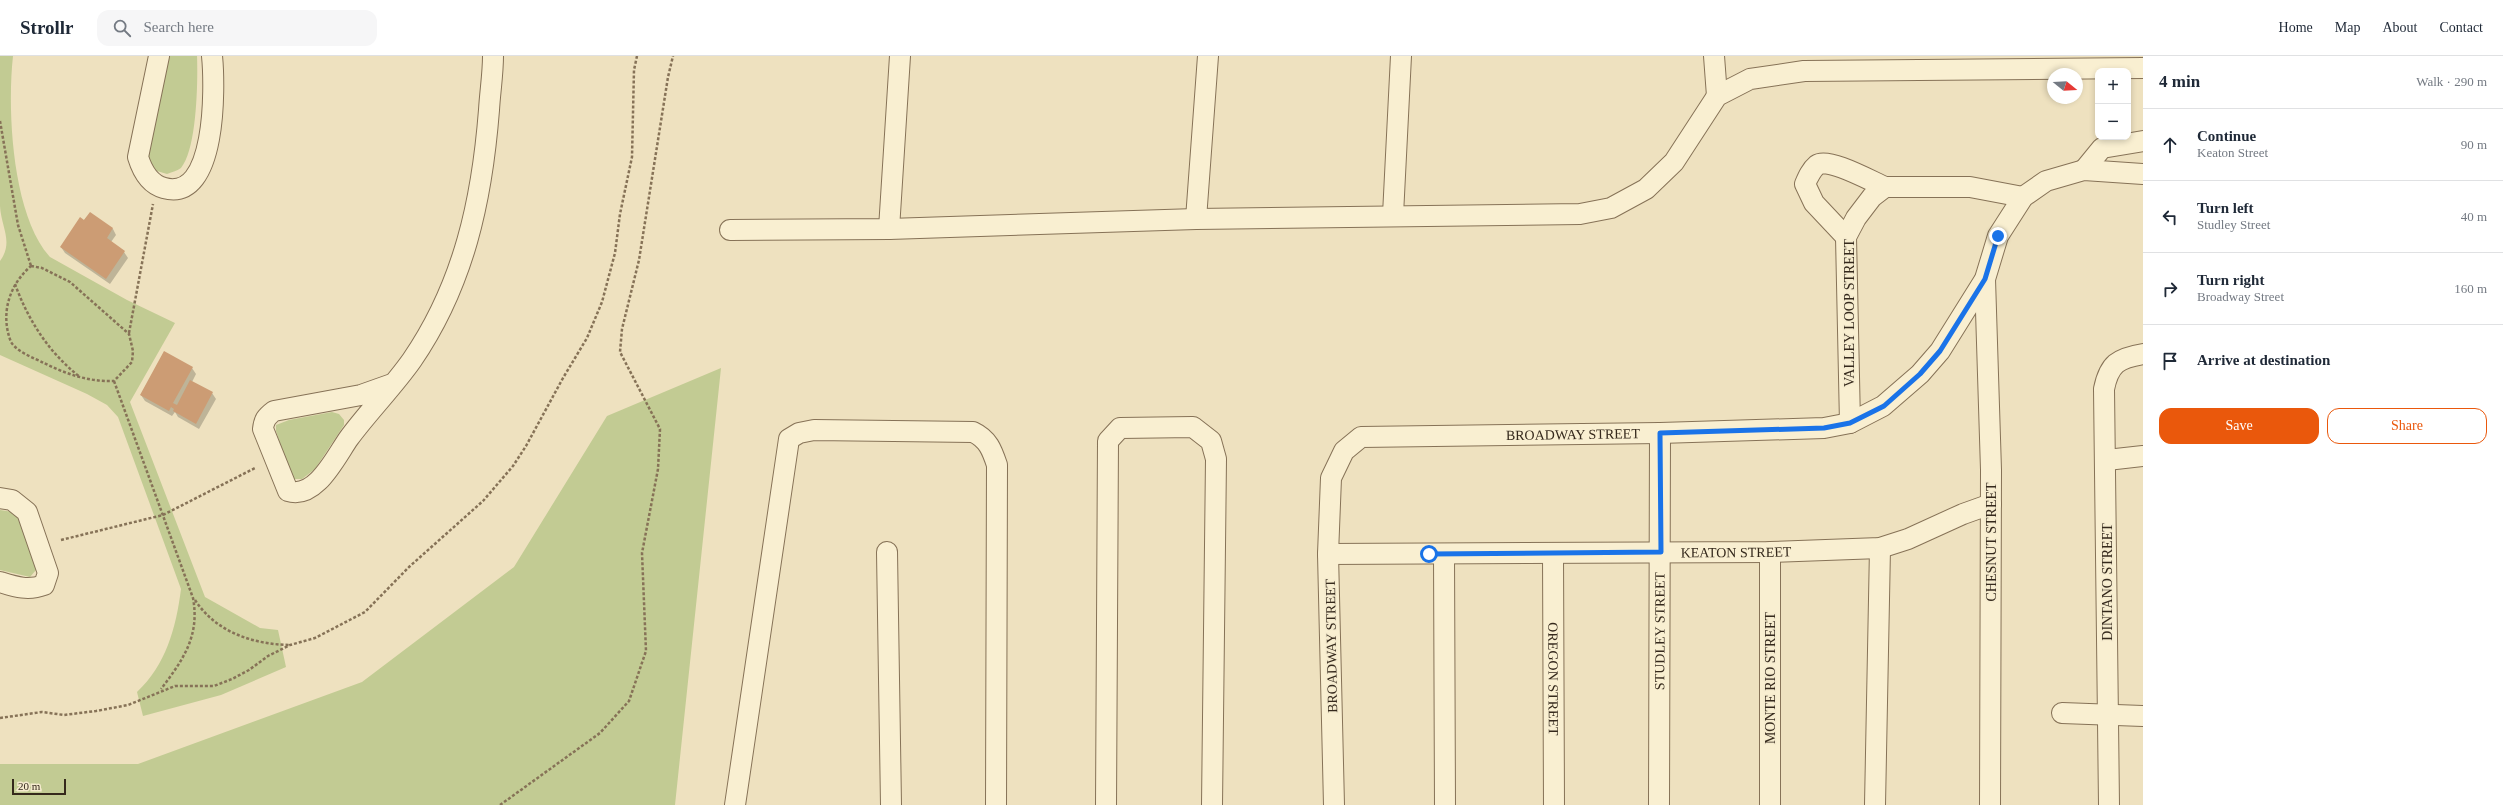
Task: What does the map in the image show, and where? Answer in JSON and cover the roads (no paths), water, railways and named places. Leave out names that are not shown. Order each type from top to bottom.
[{"type":"street","points":[[159,56],[138,156],[141,167],[155,184],[165,188],[176,189],[189,185],[196,178],[210,135],[212,56]]},
{"type":"street","points":[[392,384],[361,395],[274,411],[268,416],[264,421],[263,429],[288,491],[303,493],[315,485],[353,432],[412,360],[440,313],[473,227],[486,146],[493,56]]},
{"type":"street","points":[[889,229],[900,56]]},
{"type":"street","points":[[1196,219],[1208,56]]},
{"type":"street","points":[[1393,215],[1400,56]]},
{"type":"street","points":[[1714,56],[1717,96]]},
{"type":"street","points":[[730,230],[889,229],[1196,219],[1393,215],[1580,214],[1611,208],[1646,189],[1674,162],[1717,96],[1750,79],[1804,71],[2143,68]]},
{"type":"street","points":[[2084,170],[2102,148],[2143,141]]},
{"type":"street","points":[[1846,237],[1814,203],[1805,184],[1809,174],[1818,164],[1828,162],[1885,187],[1970,187],[2023,197]]},
{"type":"street","points":[[2084,170],[2143,174]]},
{"type":"street","name":"BROADWAY STREET","points":[[1334,805],[1328,554],[1331,478],[1344,451],[1361,436],[1660,433],[1824,428],[1850,423],[1884,406],[1920,374],[1940,351],[1985,279],[1998,236],[2023,197],[2046,181],[2084,170]]},
{"type":"street","name":"VALLEY LOOP STREET","points":[[1850,423],[1846,237],[1856,218],[1872,197],[1885,187]]},
{"type":"street","name":"CHESNUT STREET","points":[[1985,279],[1991,504],[1990,805]]},
{"type":"street","name":"DINTANO STREET","points":[[2109,805],[2104,389],[2107,374],[2116,362],[2143,354]]},
{"type":"street","points":[[1106,805],[1108,442],[1120,428],[1138,427],[1193,427],[1211,441],[1216,459],[1212,805]]},
{"type":"street","points":[[735,805],[789,439],[799,433],[814,430],[973,432],[982,436],[990,445],[997,465],[996,805]]},
{"type":"street","name":"STUDLEY STREET","points":[[1659,805],[1661,552],[1660,433]]},
{"type":"street","points":[[2106,460],[2143,456]]},
{"type":"street","points":[[0,498],[12,500],[27,512],[48,573],[44,585],[36,589],[23,589],[0,582]]},
{"type":"street","name":"KEATON STREET","points":[[1328,554],[1770,552],[1880,548],[1908,539],[1964,514],[1991,504]]},
{"type":"street","points":[[1875,805],[1880,548]]},
{"type":"street","points":[[887,552],[891,805]]},
{"type":"street","name":"MONTE RIO STREET","points":[[1770,552],[1770,805]]},
{"type":"street","name":"OREGON STREET","points":[[1553,553],[1554,805]]},
{"type":"street","points":[[1444,554],[1445,805]]},
{"type":"street","points":[[2062,713],[2143,716]]}]
